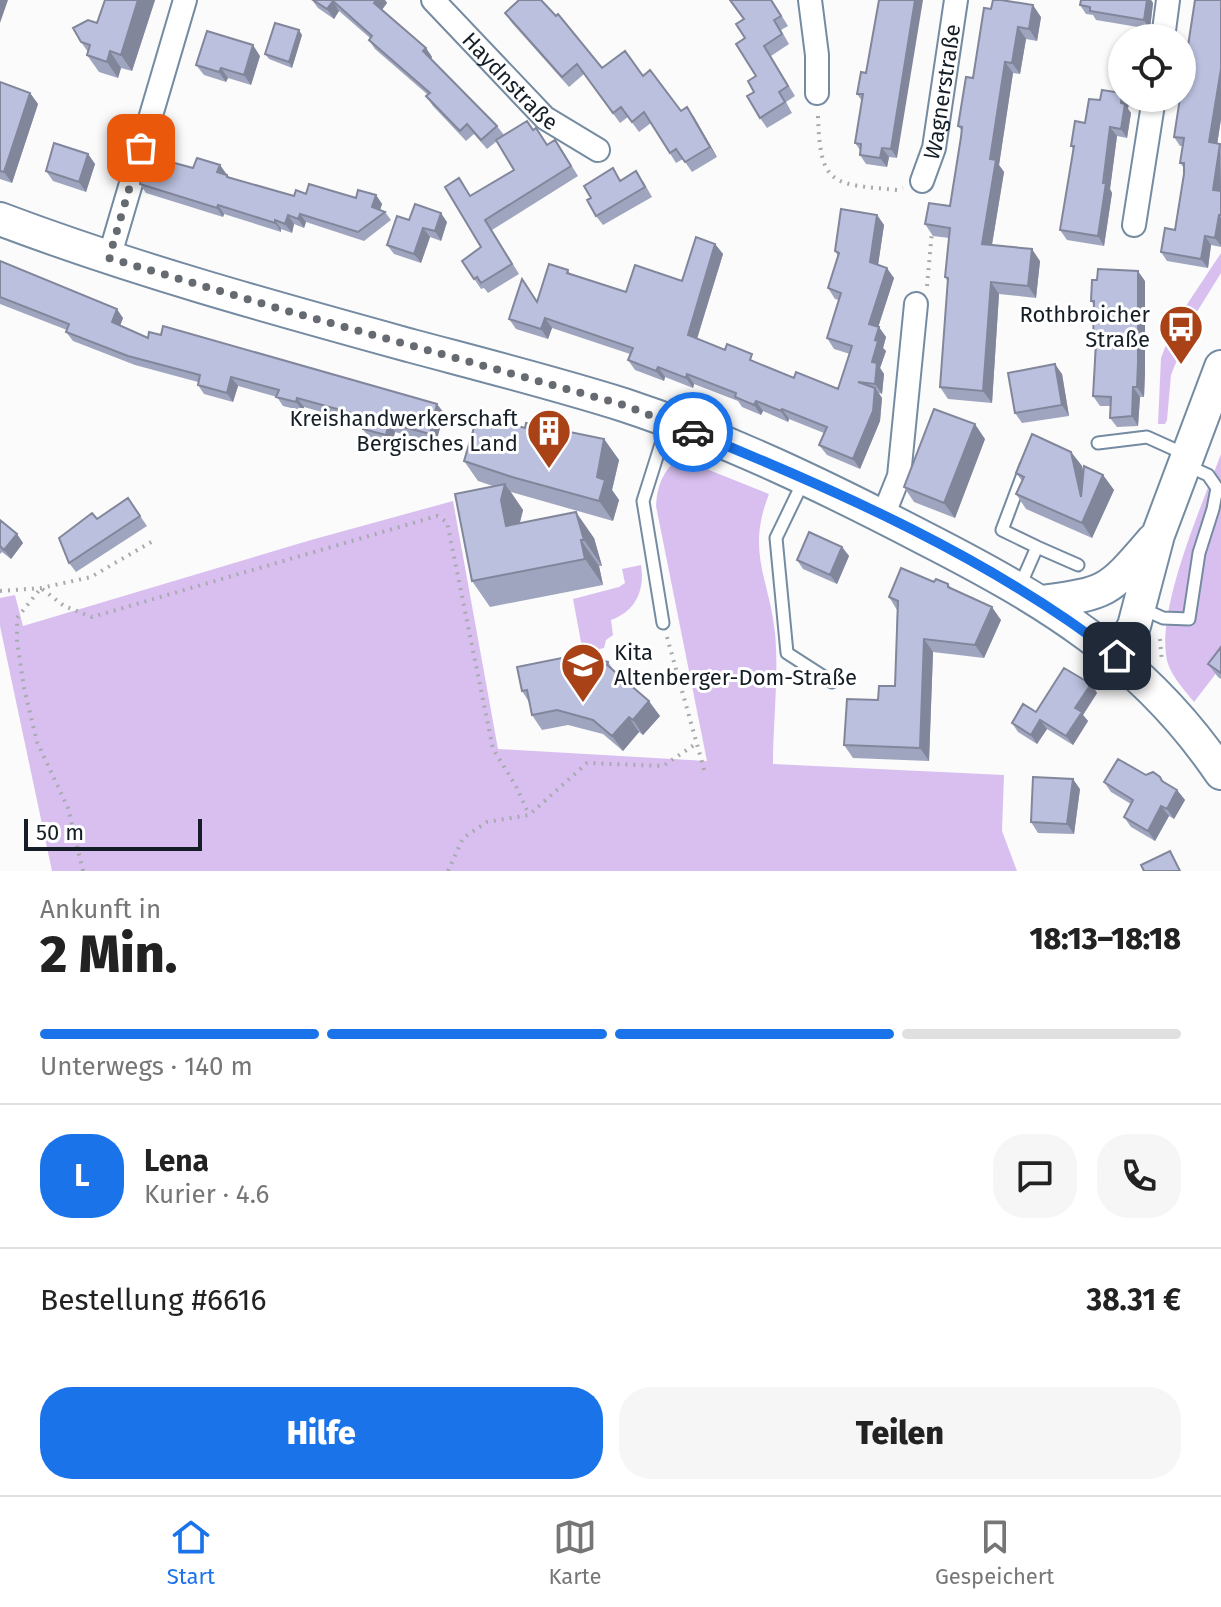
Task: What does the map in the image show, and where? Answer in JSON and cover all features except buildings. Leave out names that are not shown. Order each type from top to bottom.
[{"type":"main road","points":[[0,219],[109,258],[269,306],[583,393],[668,421],[804,479],[883,516],[1030,596],[1117,656],[1176,716],[1221,773]]},
{"type":"main road","points":[[1117,656],[1134,626],[1158,535],[1221,367]]},
{"type":"main road","points":[[1030,596],[1086,596],[1105,589],[1120,578],[1158,535]]},
{"type":"street","points":[[109,258],[185,0]]},
{"type":"street","name":"Haydnstraße","points":[[433,0],[545,118],[598,150]]},
{"type":"street","points":[[810,0],[817,55],[817,93]]},
{"type":"street","name":"Wagnerstraße","points":[[922,181],[934,148],[956,0]]},
{"type":"street","points":[[1165,24],[1168,0]]},
{"type":"street","points":[[1134,225],[1152,112]]},
{"type":"street","points":[[883,516],[899,476],[916,304]]},
{"type":"lane","points":[[663,623],[643,501],[668,421]]},
{"type":"lane","points":[[1098,443],[1147,437],[1208,475],[1217,488],[1199,553],[1189,619],[1163,618],[1140,608]]},
{"type":"lane","points":[[1027,462],[1002,530],[1078,565]]},
{"type":"lane","points":[[804,479],[776,538],[787,653],[832,682]]},
{"type":"lane","points":[[1030,596],[1037,547]]},
{"type":"path","points":[[817,93],[821,159],[829,176],[847,186],[897,190],[922,181]]},
{"type":"path","points":[[916,304],[926,294],[933,222]]},
{"type":"path","points":[[41,588],[64,606],[92,617],[437,516],[447,522],[493,749],[516,786],[529,815]]},
{"type":"path","points":[[0,591],[41,588],[91,577],[153,541]]},
{"type":"path","points":[[41,588],[17,618],[17,641],[37,742],[68,808],[83,871]]},
{"type":"path","points":[[663,623],[705,773]]},
{"type":"path","points":[[448,871],[463,838],[487,822],[529,815],[587,763],[663,766],[697,743]]},
{"type":"shaded area","points":[[1221,253],[1221,273],[1195,315],[1171,375],[1167,420],[1165,424],[1158,424],[1161,358],[1174,324]]},
{"type":"shaded area","points":[[1221,454],[1221,667],[1194,702],[1170,668],[1166,655],[1166,633],[1175,582]]},
{"type":"shaded area","points":[[679,458],[769,494],[762,515],[759,549],[775,633],[773,764],[1004,775],[1002,831],[1017,871],[52,871],[0,626],[0,598],[15,595],[23,626],[453,501],[498,749],[707,761],[656,506],[662,479]]},
{"type":"shaded area","points":[[641,565],[642,583],[633,605],[611,620],[613,635],[606,640],[604,648],[583,653],[573,599],[619,587],[625,583],[622,569]]},
{"type":"way so far","points":[[141,148],[109,258],[624,405],[693,432]]},
{"type":"place","name":"Rothbroicher Straße","points":[[1181,366]]},
{"type":"place","name":"Kreishandwerkerschaft Bergisches Land","points":[[549,470]]},
{"type":"place","name":"Kita Altenberger-Dom-Straße","points":[[583,704]]},
{"type":"route","points":[[693,432],[883,516],[972,563],[1042,602],[1117,656]]}]
